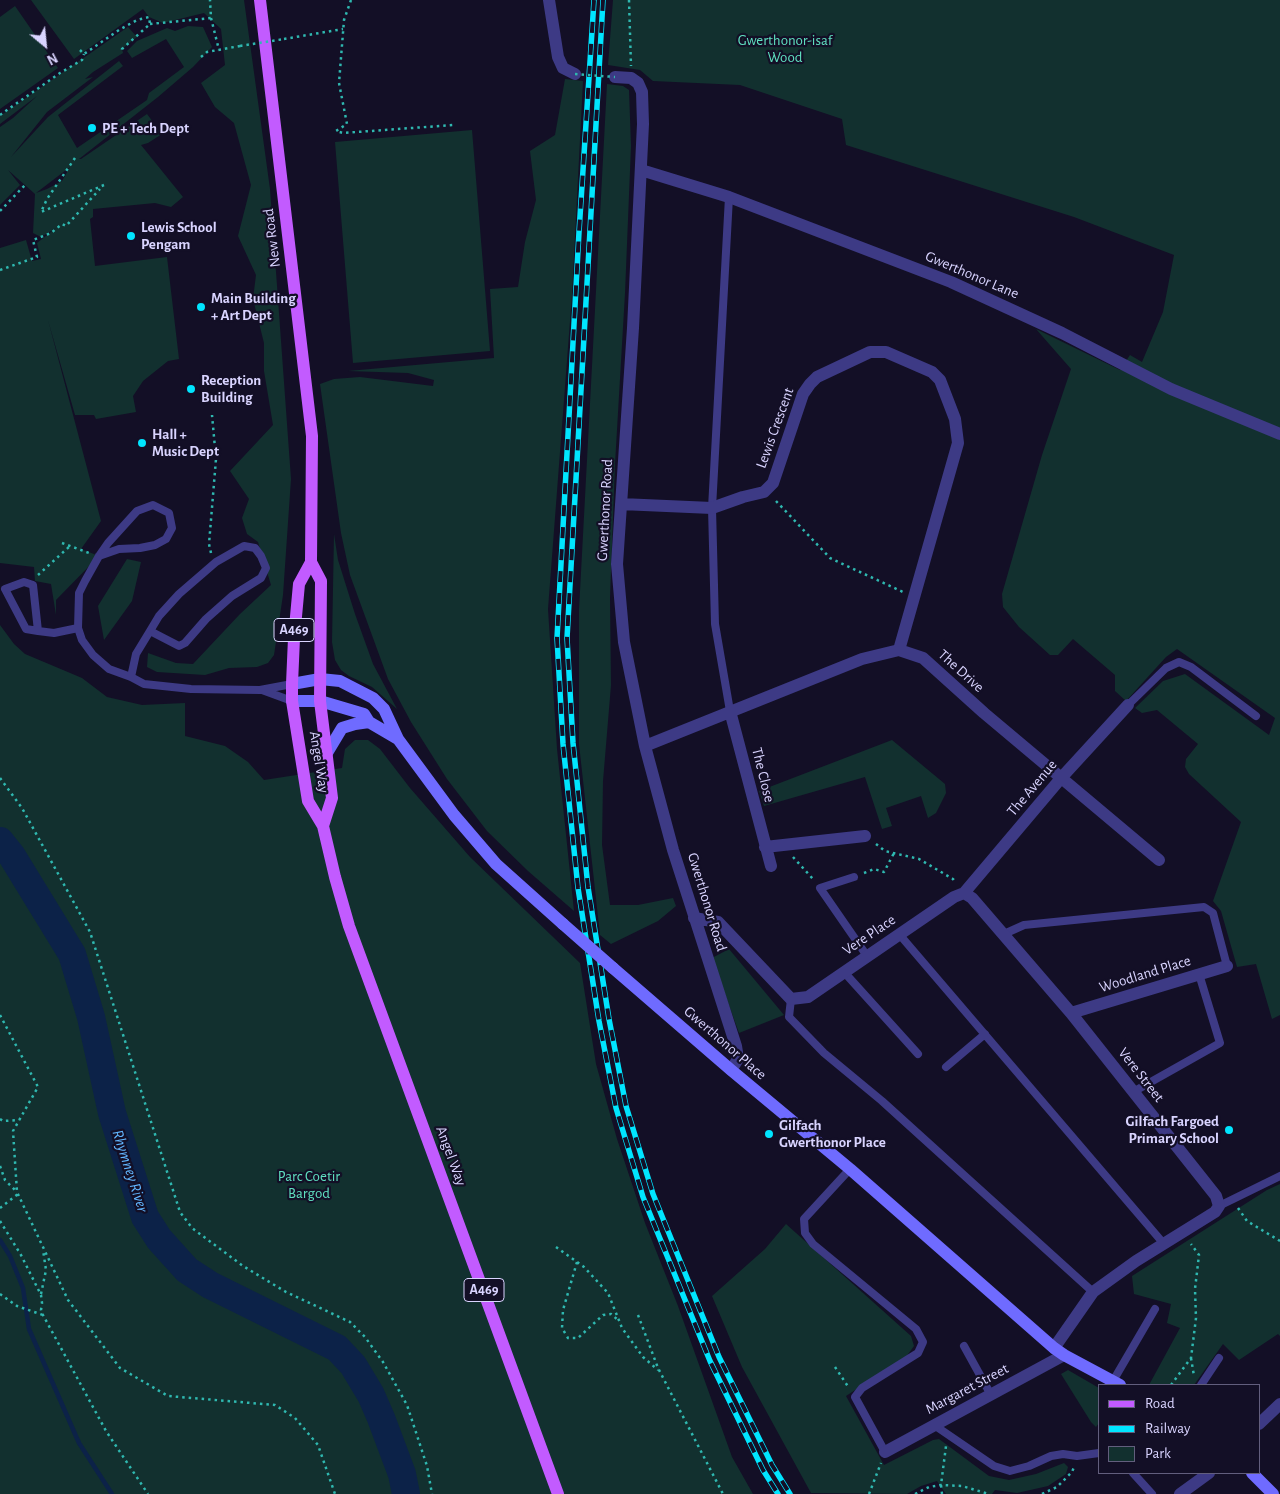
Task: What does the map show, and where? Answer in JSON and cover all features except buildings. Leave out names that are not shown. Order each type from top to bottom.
[{"type":"main road","name":"New Road","points":[[260,0],[312,436],[311,562],[299,584],[294,638],[292,701]]},
{"type":"main road","name":"New Road","points":[[311,562],[321,581],[320,701]]},
{"type":"main road","name":"Angel Way","points":[[292,701],[308,801],[323,826],[334,877],[349,926],[558,1494]]},
{"type":"main road","name":"Angel Way","points":[[320,701],[332,798],[323,826]]},
{"type":"street","points":[[549,0],[558,57],[563,68],[575,74]]},
{"type":"street","points":[[616,77],[631,78]]},
{"type":"street","name":"Gwerthonor Road","points":[[631,78],[638,82],[642,92],[643,124],[633,328],[618,564],[624,642],[645,746],[673,850],[736,1046],[738,1058],[731,1070]]},
{"type":"street","name":"Gwerthonor Lane","points":[[641,170],[730,197],[951,282],[1062,332],[1171,389],[1280,434]]},
{"type":"street","name":"Lewis Crescent","points":[[621,504],[712,508],[764,492],[773,483],[803,394],[817,377],[870,352],[886,352],[932,372],[940,380],[955,419],[958,443],[899,650]]},
{"type":"street","points":[[645,746],[862,659],[899,650]]},
{"type":"street","name":"The Drive","points":[[899,650],[923,658],[984,713],[1160,860]]},
{"type":"street","points":[[292,684],[320,679]]},
{"type":"street","name":"Gwerthonor Place","points":[[320,679],[340,681],[373,698],[384,709],[398,739],[454,815],[496,864],[563,924],[731,1070],[850,1169],[1059,1352],[1116,1383]]},
{"type":"street","name":"Gwerthonor Place","points":[[292,701],[320,701],[364,714],[370,722],[398,739]]},
{"type":"street","name":"The Avenue","points":[[964,893],[1062,777],[1128,705]]},
{"type":"street","name":"The Close","points":[[730,711],[771,866]]},
{"type":"street","points":[[327,753],[342,728],[370,722]]},
{"type":"street","points":[[765,847],[865,836]]},
{"type":"street","name":"Vere Street","points":[[964,893],[972,898],[1071,1013],[1216,1196],[1219,1206]]},
{"type":"street","name":"Vere Place","points":[[791,999],[808,997],[954,897],[964,893]]},
{"type":"street","points":[[694,918],[718,922],[781,991],[791,999]]},
{"type":"street","name":"Woodland Place","points":[[1071,1013],[1227,966]]},
{"type":"street","points":[[1059,1352],[1093,1292],[1136,1261],[1215,1212],[1219,1206]]},
{"type":"street","name":"Margaret Street","points":[[885,1452],[991,1394],[1059,1352]]},
{"type":"street","points":[[1260,1423],[1280,1404]]},
{"type":"street","points":[[1187,1492],[1208,1474]]},
{"type":"street","points":[[1253,1474],[1273,1494]]},
{"type":"lane","points":[[730,197],[712,508],[715,624],[730,711]]},
{"type":"lane","points":[[99,556],[119,548],[140,548],[155,545],[166,539],[172,528],[169,513],[154,505],[137,511],[108,543],[99,556],[79,593],[78,628],[82,640],[93,655],[109,669],[144,684],[219,690],[260,690],[292,684]]},
{"type":"lane","points":[[131,677],[136,654],[159,616],[179,594],[214,565],[244,546],[255,548],[261,556],[266,568],[261,578],[232,596],[206,619],[185,643],[179,646],[150,631]]},
{"type":"lane","points":[[38,631],[33,585],[24,582],[5,589],[26,629],[38,631],[54,633],[78,628]]},
{"type":"lane","points":[[1128,705],[1166,668],[1179,662],[1191,667],[1256,716]]},
{"type":"lane","points":[[260,690],[292,701]]},
{"type":"lane","points":[[854,877],[820,888],[867,956]]},
{"type":"lane","points":[[1004,934],[1024,926],[1204,907],[1213,913],[1227,966]]},
{"type":"lane","points":[[899,934],[1164,1244]]},
{"type":"lane","points":[[844,972],[918,1054]]},
{"type":"lane","points":[[1133,1092],[1220,1043],[1199,974]]},
{"type":"lane","points":[[791,999],[789,1017],[824,1053],[882,1101],[1093,1292]]},
{"type":"lane","points":[[946,1067],[985,1034]]},
{"type":"lane","points":[[850,1169],[804,1219],[805,1233],[813,1244],[916,1329],[923,1342],[918,1353],[862,1388],[855,1397],[885,1452]]},
{"type":"lane","points":[[1219,1206],[1280,1176]]},
{"type":"lane","points":[[1116,1383],[1155,1310]]},
{"type":"lane","points":[[964,1346],[991,1394]]},
{"type":"lane","points":[[1202,1384],[1219,1358]]},
{"type":"lane","points":[[934,1425],[994,1466],[1010,1472],[1051,1456],[1064,1454],[1077,1456],[1098,1453]]},
{"type":"lane","points":[[1134,1474],[1152,1494]]},
{"type":"path","points":[[210,0],[219,50]]},
{"type":"path","points":[[351,0],[344,20],[339,82],[347,124],[336,131],[343,133],[453,125]]},
{"type":"path","points":[[629,0],[631,78]]},
{"type":"path","points":[[0,115],[82,60],[84,54],[119,30],[137,20],[149,17],[150,24]]},
{"type":"path","points":[[122,53],[122,49],[150,24],[212,18]]},
{"type":"path","points":[[201,57],[207,52],[343,29]]},
{"type":"path","points":[[80,50],[84,54]]},
{"type":"path","points":[[575,74],[616,77]]},
{"type":"path","points":[[75,158],[47,199],[41,212],[104,186]]},
{"type":"path","points":[[0,211],[25,185]]},
{"type":"path","points":[[0,270],[37,257],[33,240],[51,233],[62,224],[66,226],[100,189]]},
{"type":"path","points":[[212,415],[216,459],[209,544],[214,565]]},
{"type":"path","points":[[764,492],[778,502],[830,558],[913,597]]},
{"type":"path","points":[[62,543],[99,556]]},
{"type":"path","points":[[35,578],[70,546]]},
{"type":"path","points":[[0,778],[22,808],[90,932],[180,1212],[192,1228],[243,1266],[286,1292],[350,1322],[365,1337],[383,1362],[407,1404],[427,1466],[432,1494]]},
{"type":"path","points":[[865,836],[885,851],[919,859],[953,879],[964,893]]},
{"type":"path","points":[[854,877],[874,868],[884,872],[894,853]]},
{"type":"path","points":[[791,854],[820,888]]},
{"type":"path","points":[[0,1014],[38,1087],[13,1130],[17,1193]]},
{"type":"path","points":[[0,1119],[3,1121],[20,1120]]},
{"type":"path","points":[[0,1166],[6,1180],[17,1193],[68,1300],[120,1368],[168,1396],[275,1405],[295,1418],[318,1445],[335,1494]]},
{"type":"path","points":[[0,1208],[17,1193]]},
{"type":"path","points":[[1239,1209],[1247,1220],[1280,1241]]},
{"type":"path","points":[[0,1221],[21,1255],[41,1295]]},
{"type":"path","points":[[1183,1232],[1200,1256],[1195,1289],[1196,1318],[1191,1358],[1194,1376]]},
{"type":"path","points":[[42,1245],[46,1270],[41,1295],[43,1315],[106,1432],[148,1494]]},
{"type":"path","points":[[556,1247],[584,1266],[608,1293],[622,1328],[643,1357],[659,1371]]},
{"type":"path","points":[[577,1262],[563,1310],[562,1328],[568,1338],[578,1338],[603,1315],[611,1314],[619,1321]]},
{"type":"path","points":[[0,1294],[17,1306],[43,1315]]},
{"type":"path","points":[[638,1315],[659,1371],[723,1494]]},
{"type":"path","points":[[1172,1384],[1191,1358]]},
{"type":"path","points":[[835,1367],[855,1397]]},
{"type":"path","points":[[942,1494],[941,1485],[947,1434]]},
{"type":"path","points":[[869,1494],[885,1452]]},
{"type":"path","points":[[1042,1494],[1057,1487],[1072,1472],[1077,1456]]},
{"type":"path","points":[[915,1494],[929,1487],[941,1485],[962,1486],[989,1494]]},
{"type":"green space","points":[[31,0],[244,0],[270,189],[291,479],[283,595],[274,655],[268,663],[257,667],[229,668],[205,675],[157,672],[147,667],[148,653],[176,663],[193,664],[240,614],[271,585],[258,542],[247,534],[242,518],[249,499],[230,471],[273,425],[264,371],[264,343],[253,299],[256,275],[238,236],[251,185],[234,123],[215,107],[201,83],[225,65],[221,29],[204,13],[163,23],[149,17],[143,9],[74,59]]},
{"type":"green space","name":"Gwerthonor-isaf Wood","points":[[613,0],[1280,0],[1280,1015],[1272,1019],[1256,964],[1237,967],[1221,911],[1213,901],[1241,822],[1189,774],[1185,767],[1186,759],[1198,744],[1157,710],[1142,713],[1135,708],[1163,681],[1185,674],[1269,735],[1275,718],[1177,649],[1166,657],[1126,701],[1115,691],[1115,675],[1073,639],[1058,655],[1050,655],[1019,627],[1003,607],[1002,594],[1042,455],[1071,369],[1036,329],[1120,370],[1130,355],[1142,362],[1163,312],[1174,255],[1074,217],[846,145],[842,119],[740,85],[653,81],[640,70],[608,65]]},
{"type":"green space","points":[[15,6],[58,68],[0,109],[0,17]]},
{"type":"green space","points":[[188,26],[203,27],[212,47],[193,67],[158,97],[79,159],[147,114],[162,134],[141,145],[183,197],[171,207],[155,203],[93,209],[93,217],[90,219],[95,266],[167,257],[179,359],[168,361],[143,381],[133,396],[136,412],[96,419],[94,415],[75,415],[48,320],[101,521],[81,549],[99,556],[56,600],[56,615],[51,584],[35,581],[34,567],[0,563],[0,248],[26,240],[32,261],[41,259],[37,243],[56,228],[41,237],[33,233],[35,194],[8,170],[20,185],[0,205],[0,127],[37,96],[0,124],[0,116],[128,27],[137,37],[122,49],[123,53],[93,72],[85,79],[93,77],[47,112],[11,157],[48,117],[119,61],[123,66],[58,115],[77,148],[147,100],[149,93],[184,67],[166,39],[132,58],[127,51],[137,41],[167,28],[175,31]],"holes":[[[70,167],[62,181],[47,189],[36,193]]]},
{"type":"green space","points":[[565,79],[583,81],[572,295],[548,609],[557,749],[574,911],[528,871],[487,831],[447,779],[411,722],[388,679],[350,575],[341,533],[320,384],[334,379],[360,377],[433,386],[434,380],[408,373],[348,371],[494,358],[490,289],[518,287],[525,242],[536,200],[530,151],[555,135]]},
{"type":"green space","points":[[607,84],[623,86],[629,90],[631,146],[615,464],[610,598],[611,685],[603,781],[602,845],[610,905],[638,905],[673,898],[676,906],[658,921],[611,944],[600,935],[579,744],[579,610]]},
{"type":"green space","points":[[472,130],[490,351],[353,363],[335,142]]},
{"type":"green space","points":[[334,534],[338,560],[373,664],[397,709],[372,687],[341,670],[335,660],[332,642]]},
{"type":"green space","points":[[127,559],[141,562],[132,601],[104,640],[98,606]]},
{"type":"green space","name":"Parc Coetir Bargod","points":[[0,625],[14,644],[25,654],[82,678],[107,697],[142,705],[185,703],[185,736],[225,746],[248,762],[264,780],[342,768],[345,749],[355,740],[368,740],[380,749],[410,788],[470,857],[580,963],[596,1064],[617,1139],[645,1223],[678,1306],[732,1457],[753,1494],[0,1494]]},
{"type":"green space","points":[[892,740],[945,784],[946,793],[936,813],[928,818],[921,796],[886,808],[892,826],[882,829],[865,777],[764,806],[759,791]]},
{"type":"green space","points":[[729,949],[784,1015],[739,1033],[712,958]]},
{"type":"green space","points":[[1280,1184],[1280,1336],[1278,1334],[1239,1360],[1223,1344],[1195,1384],[1150,1384],[1180,1328],[1167,1323],[1171,1304],[1134,1294],[1132,1276],[1267,1190]]},
{"type":"green space","points":[[786,1224],[911,1336],[914,1346],[906,1357],[846,1396],[884,1465],[933,1440],[939,1439],[989,1476],[1009,1480],[1036,1474],[1064,1463],[1068,1467],[1066,1474],[1048,1486],[1017,1493],[995,1490],[992,1494],[946,1494],[937,1481],[921,1486],[907,1494],[811,1493],[742,1367],[712,1296],[765,1249]]},
{"type":"green space","points":[[1068,1370],[1098,1387],[1098,1424],[1096,1427],[1091,1422],[1061,1374]]},
{"type":"waterway","name":"Rhymney River","points":[[0,841],[12,856],[72,954],[91,1017],[112,1113],[145,1217],[159,1239],[187,1270],[210,1285],[337,1348],[353,1365],[371,1395],[402,1474],[406,1494]]},
{"type":"waterway","points":[[0,1240],[10,1256],[23,1288],[29,1329],[79,1443],[112,1494]]},
{"type":"railway","points":[[594,0],[579,232],[557,638],[563,744],[578,888],[599,1021],[616,1108],[643,1197],[710,1361],[763,1470],[778,1494]]},
{"type":"railway","points":[[603,0],[567,638],[573,743],[588,887],[609,1019],[626,1106],[653,1194],[719,1357],[772,1465],[790,1494]]},
{"type":"place","name":"PE + Tech Dept","points":[[92,128]]},
{"type":"place","name":"Lewis School Pengam","points":[[131,236]]},
{"type":"place","name":"Main Building + Art Dept","points":[[201,307]]},
{"type":"place","name":"Reception Building","points":[[191,389]]},
{"type":"place","name":"Hall + Music Dept","points":[[142,443]]},
{"type":"place","name":"Gilfach Fargoed Primary School","points":[[1229,1130]]},
{"type":"place","name":"Gilfach Gwerthonor Place","points":[[769,1134]]}]
